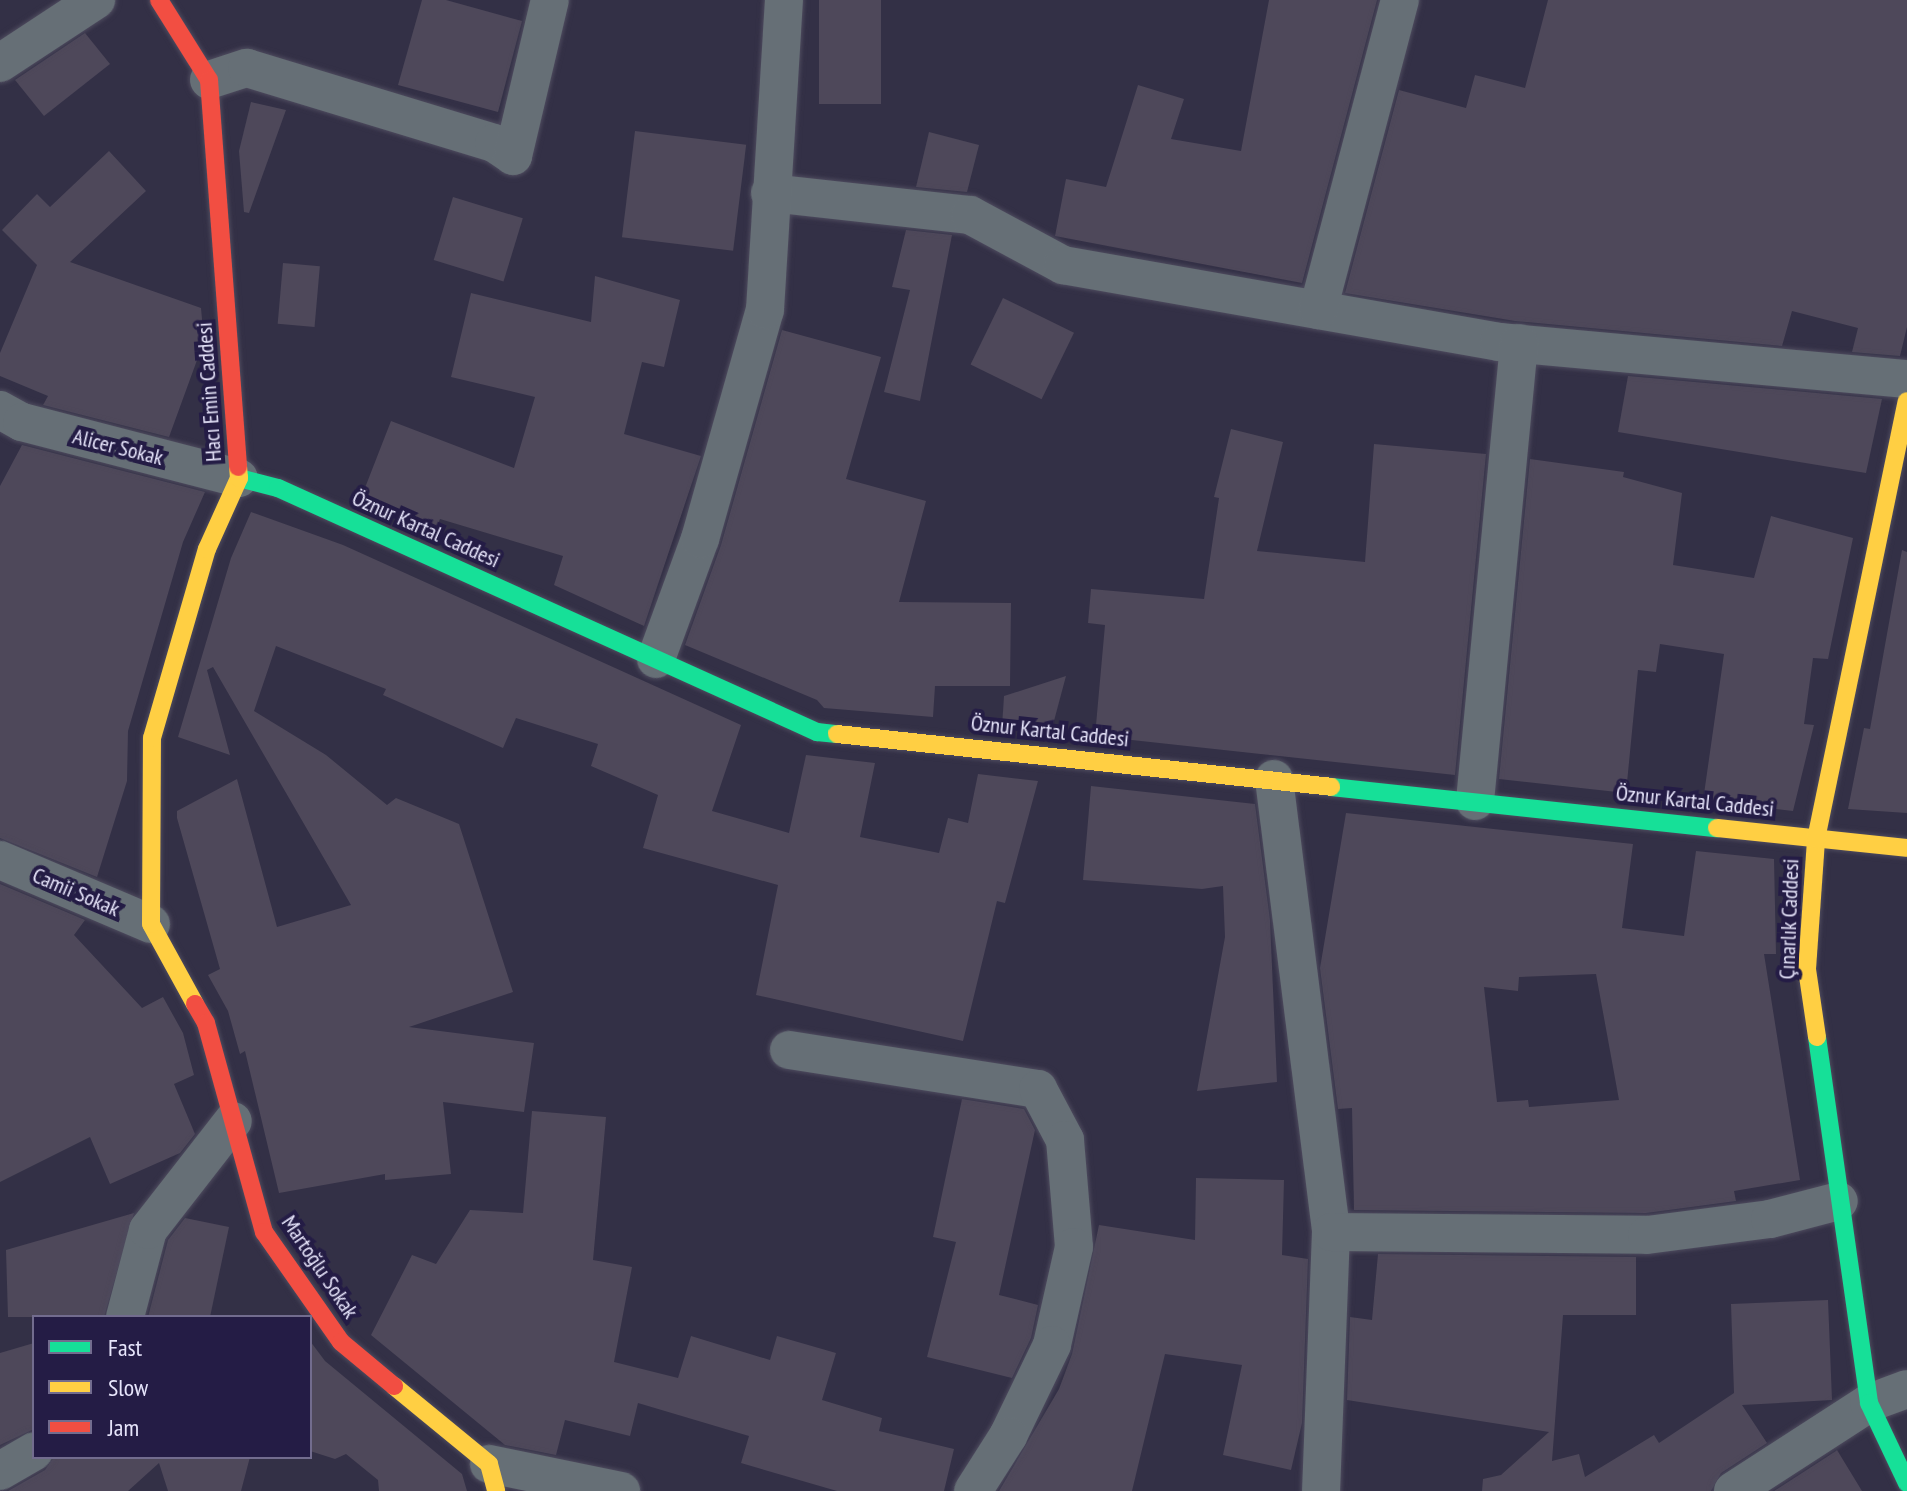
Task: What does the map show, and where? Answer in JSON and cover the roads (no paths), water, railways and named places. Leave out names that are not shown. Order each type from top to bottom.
[{"type":"street","points":[[0,63],[96,0]]},
{"type":"street","name":"Hacı Emin Caddesi","points":[[151,924],[152,738],[207,549],[239,478],[209,80],[159,0]]},
{"type":"street","points":[[209,80],[247,68],[494,143],[513,156],[550,0]]},
{"type":"street","points":[[656,659],[700,539],[765,310],[784,0]]},
{"type":"street","points":[[1318,310],[1400,0]]},
{"type":"street","points":[[770,193],[970,215],[1063,265],[1519,343],[1907,379]]},
{"type":"street","points":[[1475,801],[1519,343]]},
{"type":"street","name":"Çınarlık Caddesi","points":[[1907,401],[1816,839],[1807,969],[1869,1403],[1907,1483]]},
{"type":"street","name":"Alicer Sokak","points":[[0,410],[22,422],[239,478]]},
{"type":"street","name":"Öznur Kartal Caddesi","points":[[239,478],[278,488],[817,732],[1907,848]]},
{"type":"street","points":[[1274,779],[1331,1232],[1321,1491]]},
{"type":"street","name":"Camii Sokak","points":[[0,860],[151,924]]},
{"type":"street","name":"Martoğlu Sokak","points":[[151,924],[206,1023],[264,1232],[341,1342],[492,1478]]},
{"type":"street","points":[[789,1050],[1038,1089],[1065,1140],[1074,1247],[1052,1345],[1008,1436],[973,1491]]},
{"type":"street","points":[[126,1315],[148,1230],[233,1121]]},
{"type":"street","points":[[1331,1232],[1647,1235],[1770,1219],[1839,1201]]},
{"type":"street","points":[[1733,1491],[1869,1403],[1907,1389]]},
{"type":"street","points":[[0,1471],[32,1452]]},
{"type":"street","points":[[492,1478],[621,1491]]}]
